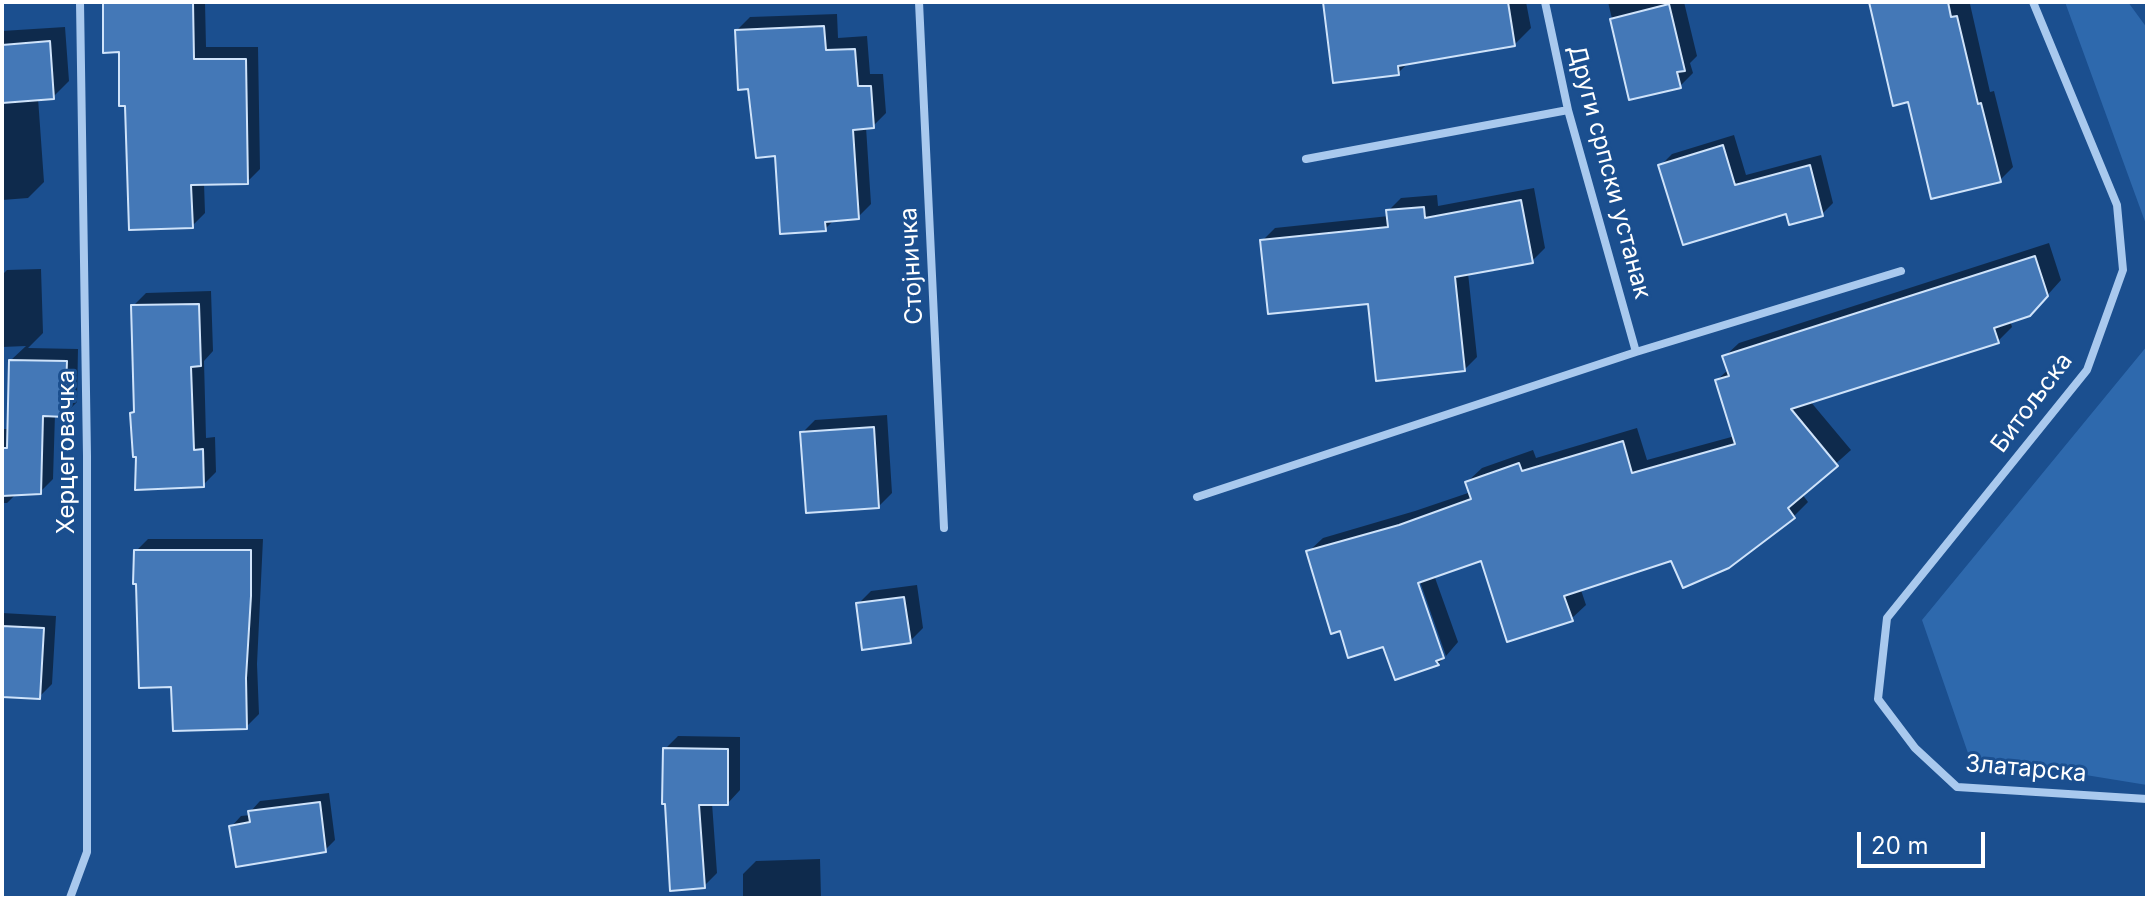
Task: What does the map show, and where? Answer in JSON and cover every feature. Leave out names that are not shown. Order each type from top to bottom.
[{"type":"street","name":"Херцеговачка","points":[[70,898],[87,852],[87,456],[80,2]]},
{"type":"street","name":"Стојничка","points":[[919,2],[944,528]]},
{"type":"street","name":"Други српски устанак","points":[[1545,2],[1568,110],[1636,352]]},
{"type":"street","name":"Битољска","points":[[1915,748],[1878,699],[1887,618],[2087,370],[2123,270],[2117,205],[2033,2]]},
{"type":"street","points":[[1306,159],[1568,110]]},
{"type":"street","points":[[1197,497],[1636,352],[1901,271]]},
{"type":"street","name":"Златарска","points":[[1915,748],[1957,787],[2147,799]]},
{"type":"shaded area","points":[[2065,2],[2128,2],[2147,28],[2147,227]]},
{"type":"shaded area","points":[[2147,346],[2147,785],[1969,756],[1922,620]]},
{"type":"building","points":[[103,2],[193,2],[194,59],[246,59],[248,184],[191,185],[193,228],[129,230],[125,106],[119,106],[119,52],[103,53]]},
{"type":"building","points":[[1323,2],[1508,2],[1515,46],[1398,66],[1399,75],[1333,83]]},
{"type":"building","points":[[1869,2],[1948,2],[1951,17],[1957,16],[2001,182],[1931,199],[1908,102],[1893,106]]},
{"type":"building","points":[[1669,4],[1685,71],[1677,72],[1681,88],[1629,100],[1610,19]]},
{"type":"building","points":[[824,26],[826,50],[855,49],[858,86],[871,86],[874,128],[853,130],[859,219],[825,222],[826,231],[780,234],[775,156],[756,158],[748,89],[738,90],[735,30]]},
{"type":"building","points":[[50,41],[54,99],[2,103],[2,45]]},
{"type":"building","points":[[1723,145],[1735,185],[1810,165],[1823,216],[1789,225],[1786,214],[1683,245],[1658,165]]},
{"type":"building","points":[[1521,200],[1533,263],[1455,277],[1465,371],[1376,381],[1368,304],[1268,314],[1260,240],[1388,227],[1386,210],[1424,207],[1425,218]]},
{"type":"building","points":[[2035,256],[2048,296],[2030,316],[1994,328],[1999,343],[1791,409],[1838,466],[1788,508],[1795,518],[1729,568],[1683,588],[1671,561],[1564,596],[1573,621],[1507,642],[1481,561],[1418,583],[1444,658],[1436,661],[1439,665],[1395,680],[1383,647],[1348,658],[1340,631],[1331,634],[1306,551],[1399,525],[1471,499],[1465,482],[1519,463],[1522,471],[1623,441],[1632,473],[1735,444],[1715,380],[1729,376],[1722,356]]},
{"type":"building","points":[[199,304],[201,366],[191,367],[194,450],[203,449],[204,487],[135,490],[136,457],[133,457],[130,413],[134,412],[131,305]]},
{"type":"building","points":[[9,360],[67,361],[65,417],[43,416],[41,494],[2,496],[2,448],[7,448]]},
{"type":"building","points":[[874,427],[879,508],[806,513],[800,432]]},
{"type":"building","points":[[134,550],[251,550],[247,729],[173,731],[171,687],[139,688]]},
{"type":"building","points":[[904,597],[911,643],[862,650],[856,603]]},
{"type":"building","points":[[2,626],[44,628],[40,699],[2,697]]},
{"type":"building","points":[[663,748],[728,749],[728,805],[699,805],[705,888],[670,891],[665,804],[662,804]]},
{"type":"building","points":[[320,802],[326,852],[236,867],[229,826],[250,822],[248,811]]}]
